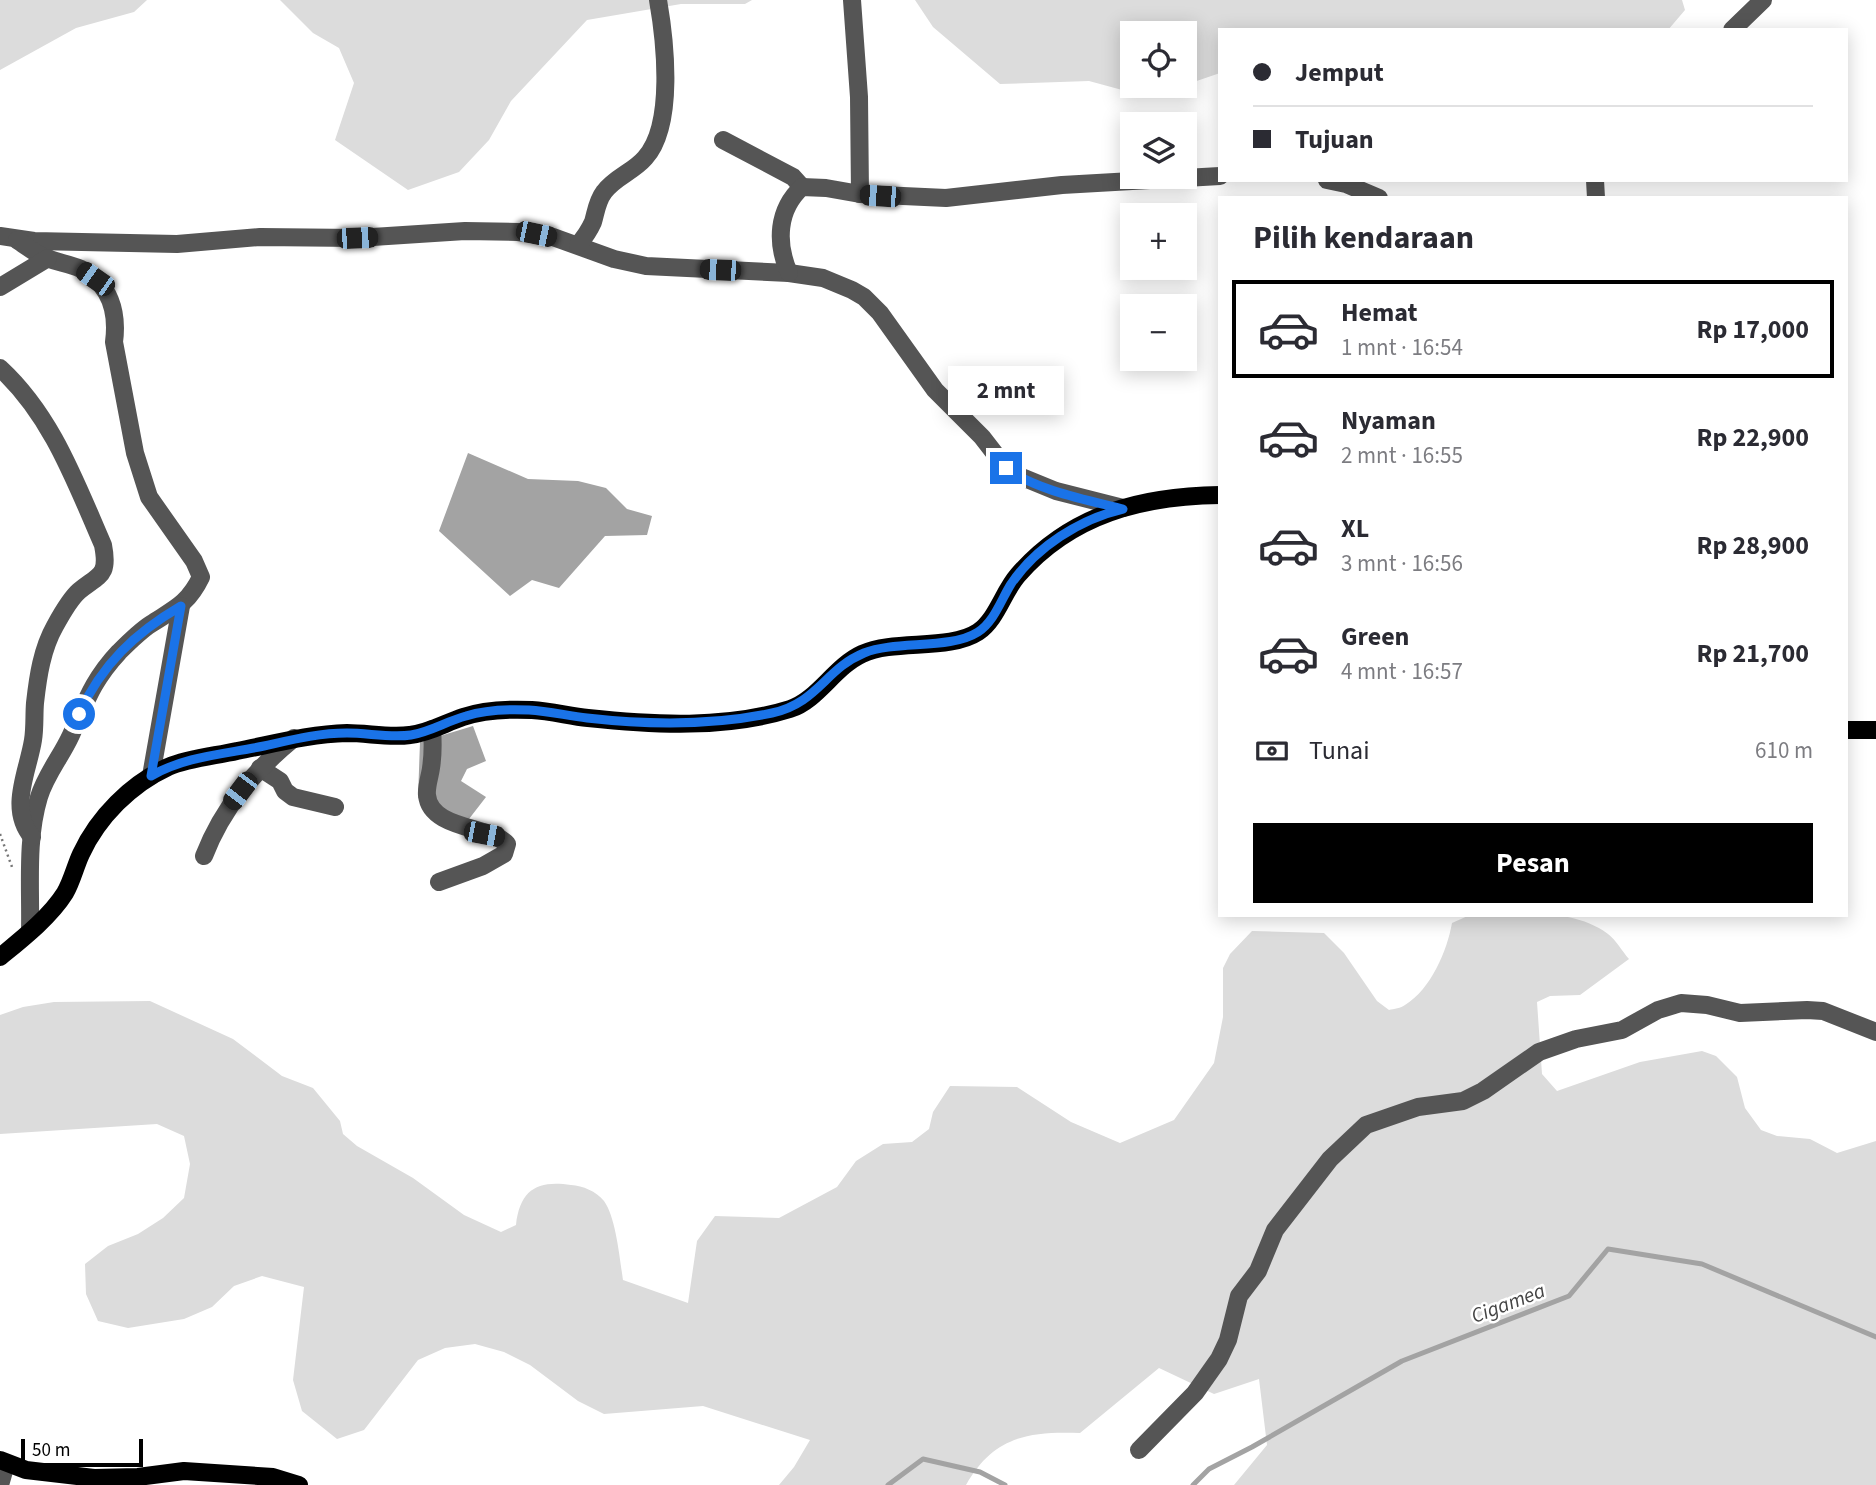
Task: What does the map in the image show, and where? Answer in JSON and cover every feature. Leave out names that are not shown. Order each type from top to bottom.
[{"type":"main road","points":[[0,957],[30,931],[63,896],[80,854],[99,825],[126,794],[174,764],[293,738],[349,733],[409,735],[468,715],[507,710],[530,710],[612,721],[682,723],[746,718],[790,709],[809,697],[842,666],[862,654],[882,648],[951,640],[979,632],[990,620],[1017,576],[1041,552],[1067,532],[1100,514],[1157,500],[1218,495]]},
{"type":"main road","points":[[1848,730],[1876,730]]},
{"type":"main road","points":[[3,1462],[26,1470],[94,1478],[138,1477],[184,1471],[272,1477],[299,1485]]},
{"type":"street","points":[[578,245],[592,226],[601,196],[618,178],[645,159],[658,131],[666,76],[664,35],[658,0]]},
{"type":"street","points":[[852,0],[859,97],[860,194]]},
{"type":"street","points":[[1734,28],[1763,0]]},
{"type":"street","points":[[723,140],[793,177],[802,187]]},
{"type":"street","points":[[789,273],[783,259],[779,234],[788,205],[793,195],[802,187],[860,194],[946,198],[1062,185],[1218,176]]},
{"type":"street","points":[[1336,182],[1374,196]]},
{"type":"street","points":[[9,238],[177,244],[260,237],[357,238],[498,231],[536,234],[578,245],[614,259],[646,266],[789,273],[822,278],[864,297],[880,313],[935,390],[982,437],[1012,473],[1069,495],[1123,509]]},
{"type":"street","points":[[9,238],[47,258],[79,268],[95,279],[108,295],[117,324],[114,342],[135,453],[149,497],[194,561],[201,578],[181,606],[149,625],[119,652],[90,690],[72,733],[49,772],[39,797],[32,837],[30,931]]},
{"type":"street","points":[[0,287],[47,258]]},
{"type":"street","points":[[0,368],[37,411],[54,437],[103,545],[105,558],[101,576],[77,593],[55,626],[39,670],[34,738],[20,795],[23,823],[32,837]]},
{"type":"street","points":[[151,776],[181,606]]},
{"type":"street","points":[[432,729],[427,796],[432,809],[463,827],[501,838],[507,845],[504,854],[483,866],[439,882]]},
{"type":"street","points":[[204,856],[223,815],[260,768],[293,738]]},
{"type":"street","points":[[260,768],[280,781],[285,791],[293,797],[335,807]]},
{"type":"street","points":[[1139,1450],[1195,1393],[1219,1359],[1228,1340],[1239,1296],[1258,1271],[1275,1230],[1331,1159],[1366,1125],[1418,1107],[1463,1101],[1483,1091],[1539,1052],[1576,1039],[1622,1030],[1658,1010],[1681,1003],[1707,1004],[1740,1013],[1823,1011],[1876,1032]]},
{"type":"street","points":[[0,1485],[3,1462]]},
{"type":"shaded area","points":[[0,0],[147,0],[134,12],[76,28],[0,70]]},
{"type":"shaded area","points":[[280,0],[752,0],[745,4],[681,4],[587,20],[511,101],[489,140],[459,172],[408,190],[335,140],[354,83],[339,48],[313,33]]},
{"type":"shaded area","points":[[915,0],[1682,0],[1685,10],[1670,28],[1218,28],[1218,74],[1197,81],[1197,21],[1120,21],[1120,89],[1089,81],[1000,84],[933,27]]},
{"type":"shaded area","points":[[468,453],[528,479],[578,481],[606,488],[627,509],[652,516],[647,535],[605,536],[559,588],[532,580],[510,596],[439,531]]},
{"type":"shaded area","points":[[473,726],[486,761],[467,769],[461,781],[486,797],[462,828],[418,798],[420,742]]},
{"type":"shaded area","points":[[1466,917],[1577,919],[1608,934],[1629,959],[1580,995],[1550,996],[1537,1002],[1542,1074],[1557,1091],[1640,1062],[1702,1051],[1716,1056],[1737,1077],[1745,1108],[1761,1130],[1777,1136],[1810,1139],[1837,1153],[1876,1141],[1876,1485],[1234,1485],[1267,1445],[1259,1379],[1214,1394],[1159,1368],[1080,1433],[1028,1436],[1000,1447],[988,1456],[966,1485],[779,1485],[794,1467],[810,1440],[703,1406],[604,1414],[578,1401],[530,1365],[504,1352],[475,1344],[445,1348],[418,1360],[364,1430],[337,1439],[302,1411],[293,1380],[304,1287],[262,1276],[234,1286],[212,1307],[184,1319],[128,1328],[98,1321],[86,1294],[85,1264],[108,1246],[138,1234],[163,1218],[184,1198],[190,1164],[184,1136],[157,1124],[0,1134],[0,1015],[23,1007],[54,1002],[150,1001],[233,1039],[282,1076],[313,1088],[340,1121],[343,1134],[357,1146],[413,1178],[464,1215],[501,1232],[516,1225],[526,1195],[540,1186],[571,1185],[593,1192],[601,1197],[612,1217],[623,1280],[688,1303],[697,1241],[715,1216],[779,1218],[837,1187],[856,1161],[883,1144],[912,1142],[929,1129],[933,1112],[950,1086],[1017,1087],[1071,1122],[1120,1143],[1174,1120],[1214,1063],[1223,1017],[1223,968],[1230,954],[1252,931],[1324,933],[1344,953],[1377,1001],[1389,1010],[1403,1006],[1423,989],[1442,957],[1452,923]]},
{"type":"waterway","name":"Cigamea","points":[[1193,1485],[1209,1469],[1402,1361],[1569,1296],[1608,1249],[1702,1264],[1876,1337]]},
{"type":"waterway","name":"Cigamea","points":[[888,1485],[923,1459],[980,1472],[1005,1485]]},
{"type":"route","points":[[79,714],[90,690],[119,652],[149,625],[181,606],[151,776],[174,764],[293,738],[349,733],[398,736],[419,734],[468,715],[507,710],[542,711],[612,721],[682,723],[746,718],[790,709],[809,697],[842,666],[862,654],[882,648],[964,638],[979,632],[990,620],[1017,576],[1041,552],[1067,532],[1100,514],[1123,509],[1056,491],[1006,468]]}]
